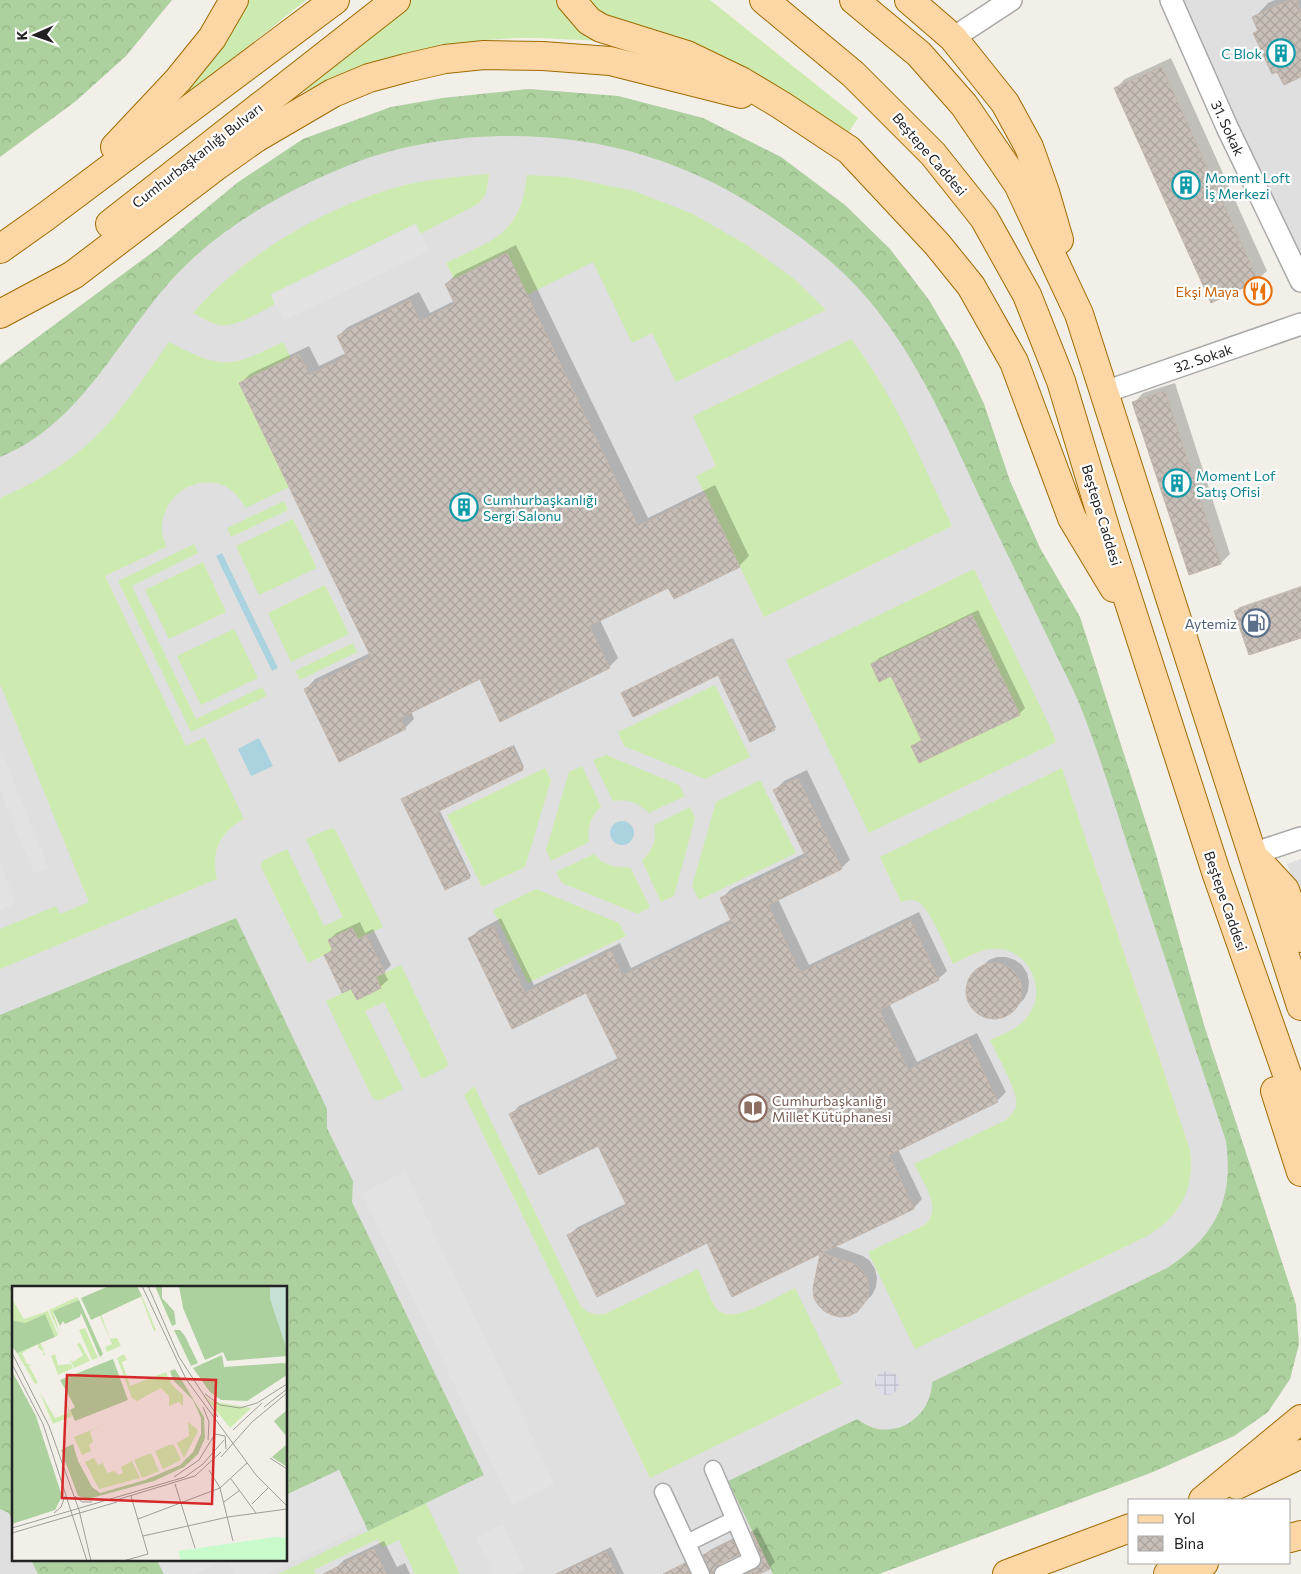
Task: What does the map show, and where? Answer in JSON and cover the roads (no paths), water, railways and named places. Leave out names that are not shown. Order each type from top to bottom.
[{"type":"main road","points":[[45,217],[141,121],[178,80],[212,38],[234,0]]},
{"type":"main road","points":[[0,249],[335,0]]},
{"type":"main road","name":"Cumhurbaşkanlığı Bulvarı","points":[[0,313],[159,184],[396,0]]},
{"type":"main road","points":[[571,0],[589,21],[601,28],[687,55],[741,81],[849,150],[937,244],[971,286],[1014,362],[1072,518],[1137,627]]},
{"type":"main road","name":"Beştepe Caddesi","points":[[764,0],[853,74],[933,154],[984,218],[1027,295],[1061,381],[1137,627],[1216,872],[1301,1114]]},
{"type":"main road","points":[[854,0],[919,54],[964,105],[1018,184],[1079,314]]},
{"type":"main road","points":[[909,0],[953,38],[1004,103],[1029,147],[1045,192],[1079,314],[1301,1006]]},
{"type":"main road","points":[[0,313],[73,275],[215,166],[256,138],[333,93],[369,78],[406,68],[444,59],[484,55],[543,56],[610,61],[781,105]]},
{"type":"main road","points":[[1252,854],[1285,890],[1301,938]]},
{"type":"main road","points":[[1216,872],[1261,1050],[1301,1172]]},
{"type":"main road","points":[[1203,1499],[1301,1419]]},
{"type":"main road","points":[[1204,1499],[1248,1481],[1301,1454]]},
{"type":"main road","points":[[1007,1574],[1128,1529]]},
{"type":"main road","points":[[1168,1574],[1201,1564]]},
{"type":"street","points":[[953,38],[1011,0]]},
{"type":"street","name":"31. Sokak","points":[[1171,0],[1227,127],[1301,281]]},
{"type":"street","name":"32. Sokak","points":[[1105,392],[1301,324]]},
{"type":"street","points":[[1252,854],[1301,838]]},
{"type":"street","points":[[713,1469],[752,1560],[727,1573]]},
{"type":"street","points":[[663,1492],[702,1574]]},
{"type":"street","points":[[688,1543],[734,1520]]},
{"type":"water","points":[[222,553],[278,668],[272,671],[216,556]]},
{"type":"water","points":[[259,738],[273,766],[251,776],[238,749]]},
{"type":"water","points":[[622,821],[631,824],[634,833],[631,842],[622,845],[613,842],[610,833],[613,824]]},
{"type":"place","name":"C Blok","points":[[1281,53]]},
{"type":"place","name":"Moment Loft İş Merkezi","points":[[1186,185]]},
{"type":"place","name":"Ekşi Maya","points":[[1258,291]]},
{"type":"place","name":"Moment Lof Satış Ofisi","points":[[1177,483]]},
{"type":"place","name":"Cumhurbaşkanlığı Sergi Salonu","points":[[464,507]]},
{"type":"place","name":"Aytemiz","points":[[1256,623]]},
{"type":"place","name":"Cumhurbaşkanlığı Millet Kütüphanesi","points":[[753,1108]]}]
